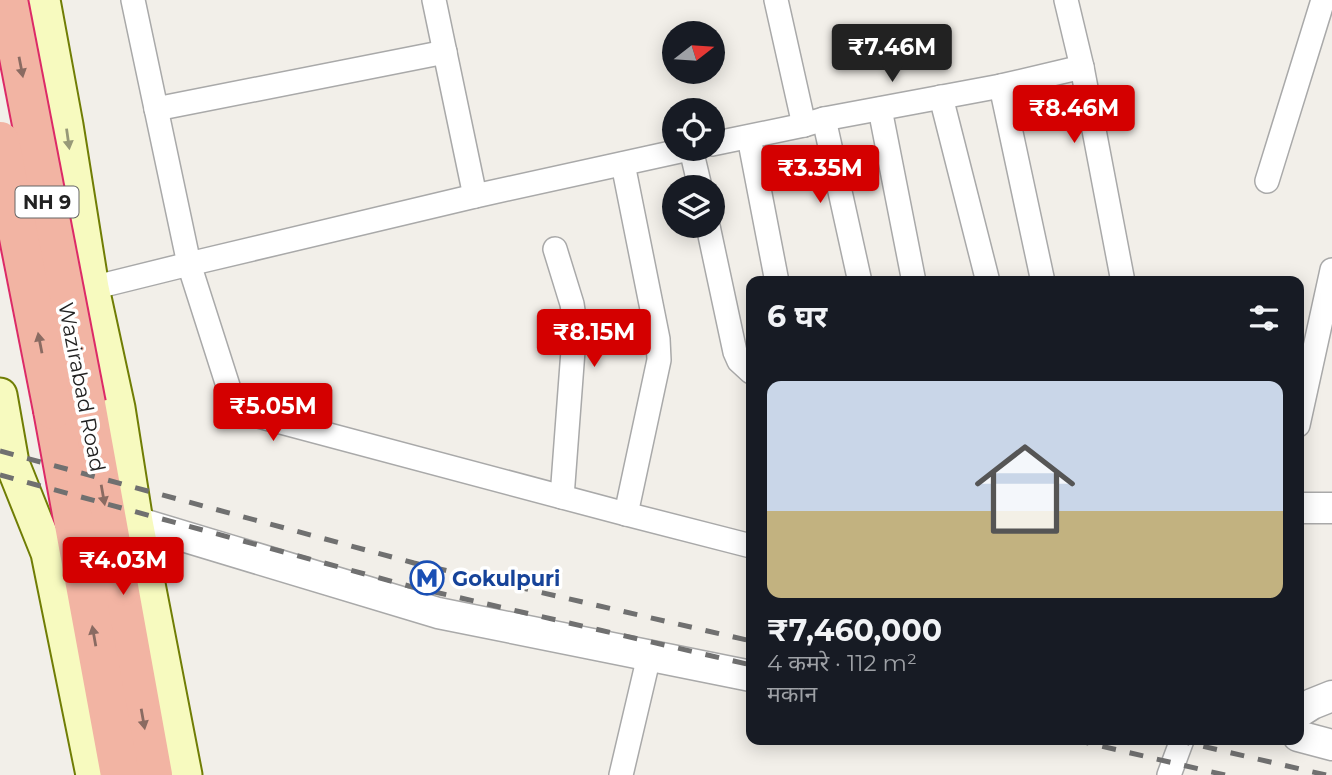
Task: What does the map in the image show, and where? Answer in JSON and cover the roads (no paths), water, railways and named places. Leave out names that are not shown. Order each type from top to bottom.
[{"type":"highway","name":"Wazirabad Road","points":[[8,0],[86,404],[153,775]]},
{"type":"highway","name":"Wazirabad Road","points":[[0,141],[56,424],[120,775]]},
{"type":"main road","points":[[43,0],[92,288],[118,408],[136,523],[185,775]]},
{"type":"main road","points":[[2,411],[6,462],[48,553],[93,775]]},
{"type":"street","points":[[133,0],[189,264],[229,389],[240,406],[258,416],[746,545]]},
{"type":"street","points":[[434,0],[475,196]]},
{"type":"street","points":[[776,0],[858,276]]},
{"type":"street","points":[[1066,0],[1082,67],[1122,276]]},
{"type":"street","points":[[1267,181],[1323,0]]},
{"type":"street","points":[[156,109],[445,52]]},
{"type":"street","points":[[725,142],[1002,86],[1082,67]]},
{"type":"street","points":[[1002,86],[1041,276]]},
{"type":"street","points":[[941,97],[987,276]]},
{"type":"street","points":[[880,109],[913,276]]},
{"type":"street","points":[[749,137],[776,276]]},
{"type":"street","points":[[92,288],[475,196],[662,155]]},
{"type":"street","points":[[623,164],[659,339],[659,360],[626,514]]},
{"type":"street","points":[[711,238],[735,352],[746,370]]},
{"type":"street","points":[[555,249],[572,304],[575,324],[562,497]]},
{"type":"street","points":[[1304,398],[1332,270]]},
{"type":"street","points":[[1304,508],[1332,508]]},
{"type":"street","points":[[136,523],[438,613],[746,675]]},
{"type":"street","points":[[621,775],[649,656]]},
{"type":"street","points":[[1304,709],[1332,696]]},
{"type":"street","points":[[1304,738],[1332,745]]},
{"type":"street","points":[[1168,775],[1180,745]]},
{"type":"railway","points":[[0,451],[414,563],[746,640]]},
{"type":"railway","points":[[0,475],[409,586],[746,664]]},
{"type":"railway","points":[[1096,745],[1225,775]]},
{"type":"railway","points":[[1197,745],[1326,775]]},
{"type":"place","name":"Gokulpuri","points":[[427,578]]}]
